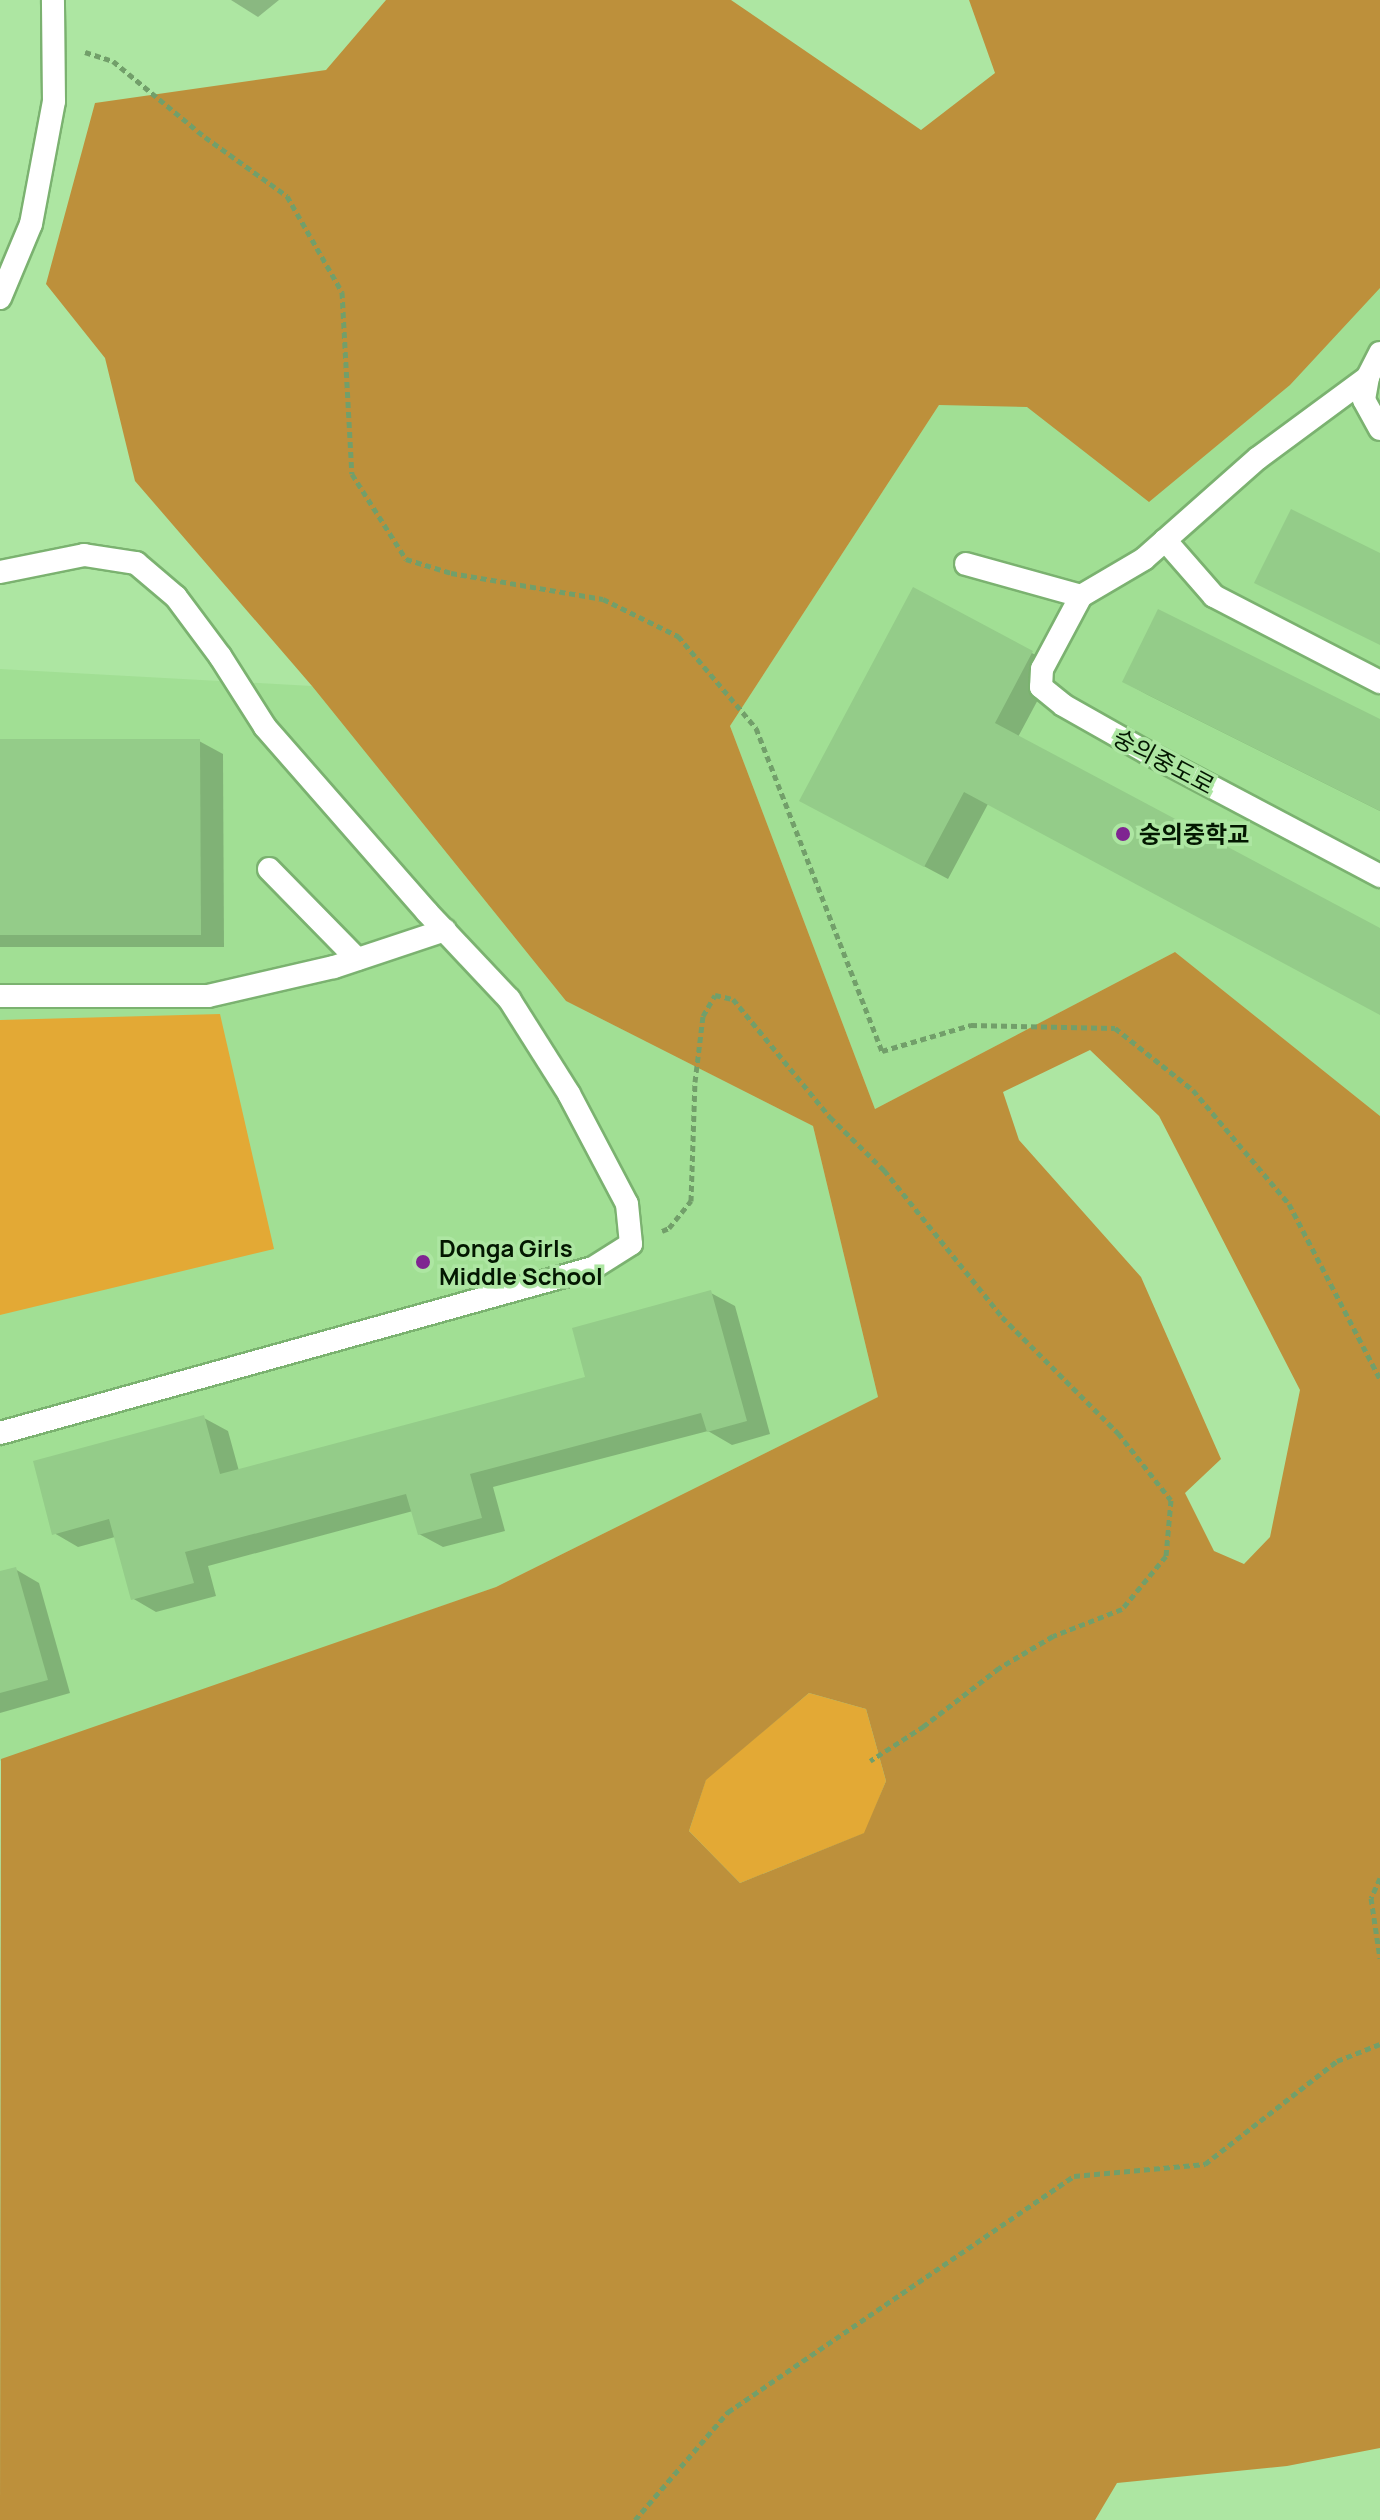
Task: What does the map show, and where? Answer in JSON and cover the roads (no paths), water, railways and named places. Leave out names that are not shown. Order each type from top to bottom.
[{"type":"lane","points":[[0,298],[31,224],[54,101],[53,0]]},
{"type":"lane","points":[[1380,353],[1368,377],[1364,400],[1380,429]]},
{"type":"lane","points":[[966,564],[1081,596],[1144,559],[1258,458],[1368,377]]},
{"type":"lane","points":[[1165,540],[1214,596],[1380,682]]},
{"type":"lane","points":[[0,572],[84,555],[136,563],[176,597],[220,656],[265,727],[509,999],[569,1094],[627,1204],[631,1244],[593,1268],[0,1433]]},
{"type":"lane","name":"숭의중도로","points":[[1081,596],[1042,669],[1041,687],[1063,705],[1148,753],[1380,876]]},
{"type":"lane","points":[[269,869],[357,959]]},
{"type":"lane","points":[[0,996],[208,996],[357,959],[445,930]]},
{"type":"place","name":"숭의중학교","points":[[1123,834]]},
{"type":"place","name":"Donga Girls Middle School","points":[[423,1262]]}]
